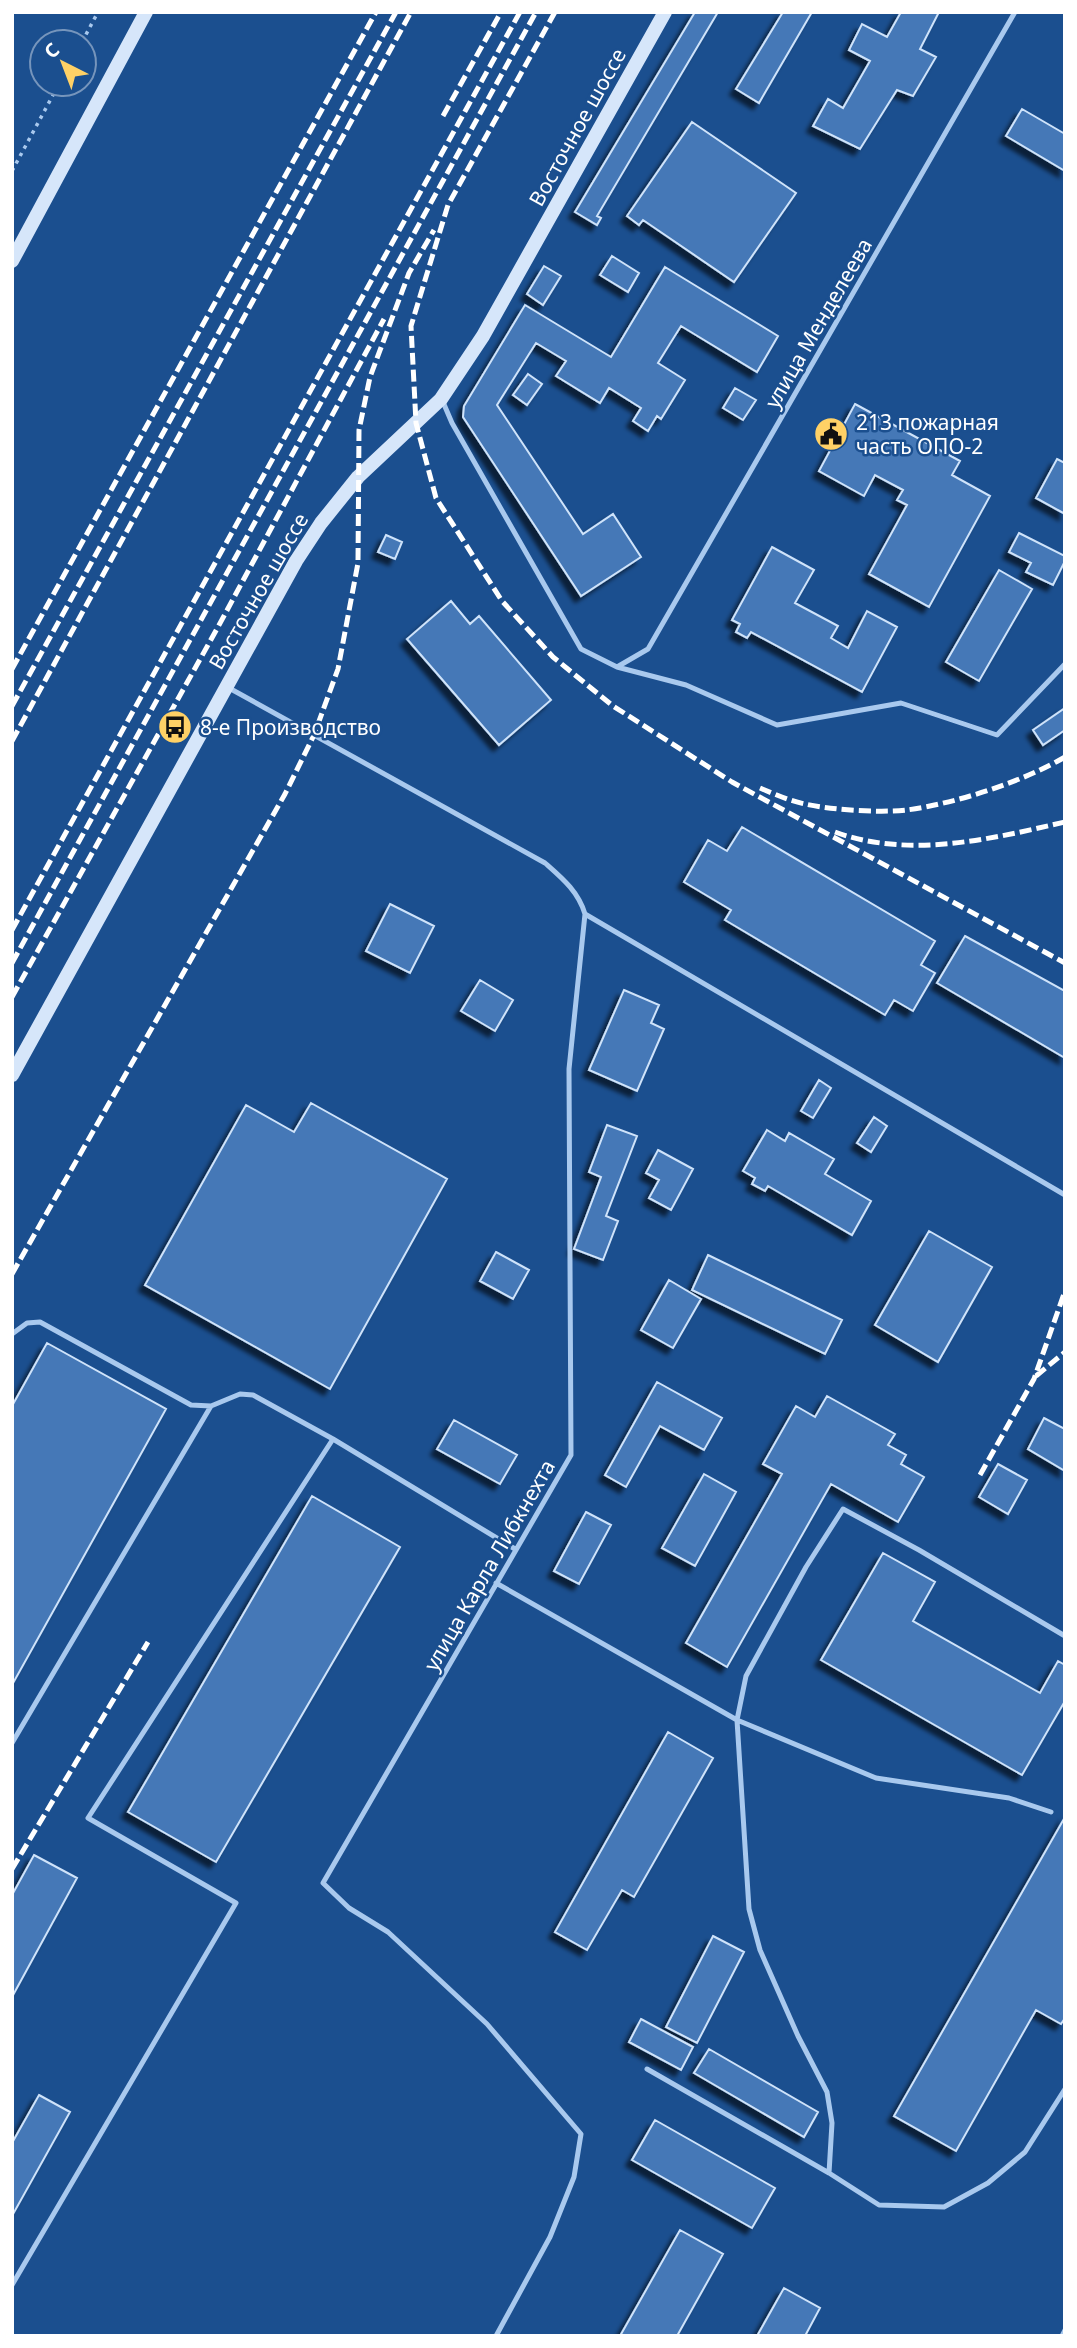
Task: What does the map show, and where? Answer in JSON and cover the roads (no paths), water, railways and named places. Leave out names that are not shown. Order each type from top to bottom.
[{"type":"street","points":[[12,261],[146,12]]},
{"type":"street","name":"Восточное шоссе","points":[[12,1075],[279,590],[321,523],[358,477],[441,399],[483,336],[665,12]]},
{"type":"lane","name":"улица Менделеева","points":[[617,667],[648,649],[1015,12]]},
{"type":"lane","points":[[441,399],[581,649],[617,667],[686,685],[777,725],[901,703],[997,735],[1065,664]]},
{"type":"lane","points":[[226,686],[538,859],[572,888],[581,900],[585,914],[1065,1195]]},
{"type":"lane","name":"улица Карла Либкнехта","points":[[496,2336],[550,2236],[574,2177],[582,2134],[487,2024],[388,1933],[349,1908],[323,1883],[571,1455],[569,1069],[585,914]]},
{"type":"lane","points":[[12,1334],[27,1323],[40,1322],[191,1405],[211,1406],[240,1394],[253,1395],[333,1439],[515,1549]]},
{"type":"lane","points":[[12,1743],[211,1406]]},
{"type":"lane","points":[[12,2285],[236,1903],[88,1818],[333,1439]]},
{"type":"lane","points":[[829,2173],[831,2123],[827,2092],[798,2036],[760,1950],[749,1909],[737,1720],[746,1675],[806,1567],[843,1508],[1065,1636]]},
{"type":"lane","points":[[496,1583],[737,1720],[876,1778],[1009,1798],[1051,1812]]},
{"type":"lane","points":[[647,2069],[829,2173],[879,2205],[944,2207],[988,2183],[1025,2152],[1065,2089]]},
{"type":"lane","points":[[1062,2336],[1065,2330]]},
{"type":"railway","points":[[12,669],[376,12]]},
{"type":"railway","points":[[12,706],[396,12]]},
{"type":"railway","points":[[12,741],[411,12]]},
{"type":"railway","points":[[443,116],[501,12]]},
{"type":"railway","points":[[12,930],[520,12]]},
{"type":"railway","points":[[12,963],[536,12]]},
{"type":"railway","points":[[555,12],[448,205],[411,326],[416,423],[436,498],[502,601],[553,657],[613,706],[732,782],[1065,963]]},
{"type":"railway","points":[[12,1274],[285,794],[314,735],[338,669],[358,563],[359,430],[370,377],[409,273],[434,230]]},
{"type":"railway","points":[[12,997],[218,627],[384,319]]},
{"type":"railway","points":[[760,788],[816,806],[870,811],[907,810],[989,790],[1029,775],[1065,757]]},
{"type":"railway","points":[[835,832],[892,844],[950,844],[1065,822]]},
{"type":"railway","points":[[980,1475],[1034,1379],[1065,1291]]},
{"type":"railway","points":[[1036,1376],[1065,1352]]},
{"type":"railway","points":[[12,1869],[148,1642]]},
{"type":"place","name":"213 пожарная часть ОПО-2","points":[[831,434]]},
{"type":"place","name":"8-е Производство","points":[[175,727]]}]
